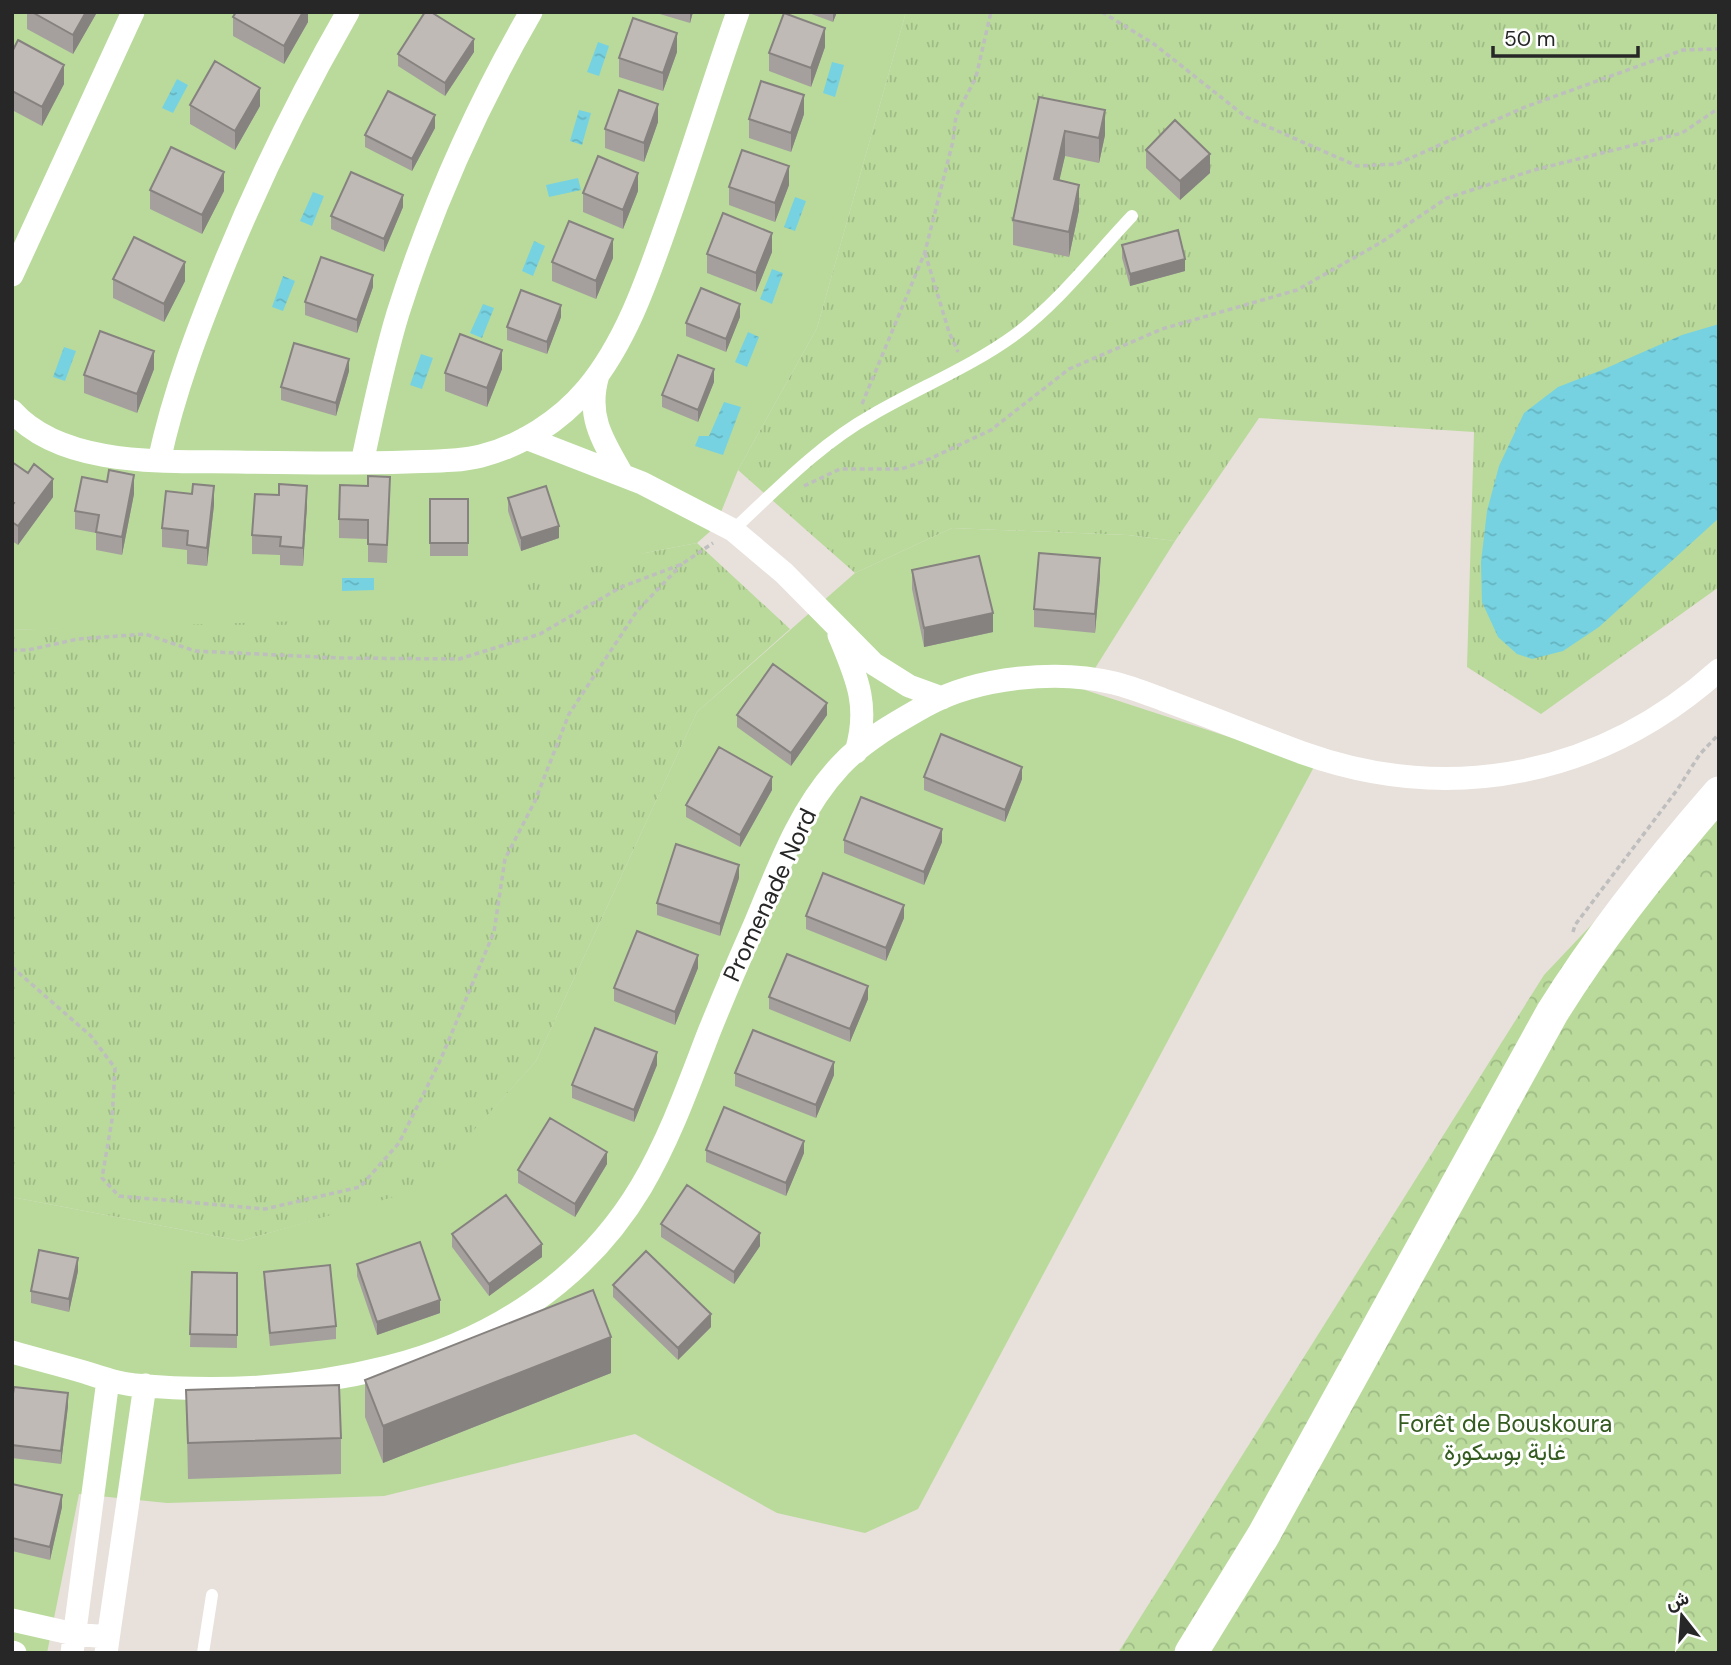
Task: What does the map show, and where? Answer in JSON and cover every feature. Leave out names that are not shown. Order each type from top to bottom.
[{"type":"street","points":[[12,275],[132,12]]},
{"type":"street","points":[[159,461],[170,412],[189,350],[241,225],[274,152],[348,12]]},
{"type":"street","points":[[362,463],[397,316],[417,259],[464,142],[531,12]]},
{"type":"street","points":[[12,411],[32,429],[64,444],[111,456],[159,461],[362,463],[467,459],[526,438],[569,408],[598,374],[623,330],[652,265],[738,12]]},
{"type":"street","points":[[598,374],[593,390],[594,412],[605,444],[621,474]]},
{"type":"street","points":[[526,438],[621,474],[698,510],[733,530],[776,566],[874,664],[909,686],[942,698]]},
{"type":"street","points":[[836,626],[862,702],[862,731],[856,752]]},
{"type":"street","name":"Promenade Nord","points":[[12,1352],[108,1380],[135,1385],[181,1390],[280,1386],[337,1378],[424,1358],[472,1339],[513,1317],[572,1271],[612,1229],[653,1164],[678,1112],[721,1003],[792,838],[818,794],[841,765],[880,733],[942,698],[982,685],[1014,679],[1068,678],[1111,682],[1307,754],[1385,775],[1438,779],[1493,775],[1527,769],[1590,751],[1655,719],[1719,670]]},
{"type":"street","points":[[1191,1653],[1263,1536],[1509,1088],[1584,963],[1627,903],[1719,793]]},
{"type":"street","points":[[73,1643],[108,1380]]},
{"type":"street","points":[[12,1620],[73,1643],[107,1645],[145,1385]]},
{"type":"lane","points":[[733,530],[813,457],[852,428],[871,415],[996,348],[1031,321],[1132,216]]},
{"type":"lane","points":[[203,1653],[212,1595]]},
{"type":"path","points":[[852,428],[925,252],[953,141],[956,116],[976,77],[991,12]]},
{"type":"path","points":[[1102,12],[1154,44],[1246,117],[1357,166],[1397,164],[1525,107],[1683,50],[1719,49]]},
{"type":"path","points":[[774,492],[808,486],[840,469],[901,469],[925,461],[991,430],[1069,369],[1162,329],[1297,290],[1380,243],[1447,198],[1534,170],[1682,132],[1719,107]]},
{"type":"path","points":[[925,252],[948,332],[965,366]]},
{"type":"path","points":[[12,967],[91,1036],[115,1068],[112,1120],[102,1178],[119,1196],[265,1209],[360,1187],[399,1143],[440,1061],[494,932],[505,859],[535,801],[569,714],[637,611],[682,564],[733,530]]},
{"type":"path","points":[[12,650],[28,650],[78,639],[145,634],[195,651],[340,658],[459,659],[540,634],[621,587],[682,564]]},
{"type":"path","points":[[1584,963],[1574,956],[1570,948],[1576,925],[1678,790],[1700,754],[1719,734]]},
{"type":"green space","points":[[12,12],[906,12],[817,328],[738,470],[715,527],[697,543],[645,553],[401,618],[12,630]]},
{"type":"green space","points":[[906,12],[1719,12],[1719,587],[1541,714],[1467,667],[1474,432],[1259,418],[1175,541],[1128,535],[952,528],[855,573],[738,470],[817,328]]},
{"type":"green space","points":[[952,528],[1128,535],[1175,541],[1082,689],[1315,765],[918,1509],[865,1533],[777,1513],[635,1434],[384,1496],[167,1503],[79,1494],[47,1653],[12,1653],[12,1197],[241,1241],[421,1189],[536,1061],[697,712],[855,573]]},
{"type":"green space","points":[[697,543],[790,629],[697,712],[536,1061],[421,1190],[241,1241],[12,1197],[12,630],[133,625],[645,553]]},
{"type":"green space","name":"Forêt de Bouskoura غابة بوسكورة","points":[[1719,790],[1719,1653],[1118,1653],[1544,975]]},
{"type":"water","points":[[598,42],[609,46],[599,76],[587,72]]},
{"type":"water","points":[[832,62],[844,65],[835,97],[823,93]]},
{"type":"water","points":[[177,79],[188,85],[173,113],[162,108]]},
{"type":"water","points":[[579,110],[591,113],[582,145],[570,141]]},
{"type":"water","points":[[578,178],[581,190],[549,197],[546,185]]},
{"type":"water","points":[[313,192],[324,196],[312,226],[300,221]]},
{"type":"water","points":[[795,197],[806,201],[795,231],[784,227]]},
{"type":"water","points":[[534,241],[545,246],[533,276],[522,271]]},
{"type":"water","points":[[772,269],[783,273],[772,304],[760,299]]},
{"type":"water","points":[[283,276],[295,281],[283,311],[272,307]]},
{"type":"water","points":[[483,304],[494,308],[482,338],[470,333]]},
{"type":"water","points":[[1719,324],[1719,518],[1599,627],[1563,651],[1532,659],[1517,654],[1498,637],[1482,602],[1481,562],[1487,511],[1499,466],[1524,413],[1558,387],[1682,335]]},
{"type":"water","points":[[748,332],[759,337],[747,367],[735,362]]},
{"type":"water","points":[[64,347],[76,351],[65,381],[53,377]]},
{"type":"water","points":[[421,354],[433,358],[422,389],[410,385]]},
{"type":"water","points":[[724,402],[741,407],[723,455],[695,446],[699,436],[709,436]]},
{"type":"water","points":[[342,578],[374,578],[374,590],[342,591]]},
{"type":"building","points":[[32,12],[86,12],[73,35]]},
{"type":"building","points":[[236,12],[303,12],[284,46],[233,17]]},
{"type":"building","points":[[425,12],[431,12],[474,39],[445,83],[398,54]]},
{"type":"building","points":[[784,13],[825,28],[811,68],[769,53]]},
{"type":"building","points":[[633,18],[677,33],[663,73],[619,58]]},
{"type":"building","points":[[18,40],[64,65],[42,107],[12,91],[12,52]]},
{"type":"building","points":[[215,61],[260,88],[235,131],[190,105]]},
{"type":"building","points":[[761,81],[804,95],[791,133],[749,119]]},
{"type":"building","points":[[619,90],[658,104],[644,143],[605,129]]},
{"type":"building","points":[[388,91],[435,115],[412,159],[365,135]]},
{"type":"building","points":[[1039,97],[1105,110],[1099,138],[1065,131],[1054,179],[1079,185],[1069,232],[1013,220]]},
{"type":"building","points":[[1175,120],[1210,154],[1180,181],[1146,150]]},
{"type":"building","points":[[171,147],[224,172],[202,215],[150,190]]},
{"type":"building","points":[[742,150],[789,166],[775,203],[729,187]]},
{"type":"building","points":[[598,156],[638,173],[623,210],[583,193]]},
{"type":"building","points":[[351,172],[403,195],[384,239],[331,216]]},
{"type":"building","points":[[723,213],[772,233],[756,273],[707,254]]},
{"type":"building","points":[[569,221],[613,239],[596,281],[552,262]]},
{"type":"building","points":[[1178,230],[1185,259],[1130,274],[1122,245]]},
{"type":"building","points":[[134,237],[185,262],[164,304],[113,279]]},
{"type":"building","points":[[321,257],[373,275],[357,320],[305,302]]},
{"type":"building","points":[[701,288],[740,304],[726,339],[686,323]]},
{"type":"building","points":[[521,290],[561,305],[547,342],[507,327]]},
{"type":"building","points":[[100,331],[154,351],[137,394],[84,375]]},
{"type":"building","points":[[460,334],[502,350],[487,388],[445,373]]},
{"type":"building","points":[[294,343],[349,359],[336,403],[281,387]]},
{"type":"building","points":[[678,355],[714,369],[698,410],[662,395]]},
{"type":"building","points":[[12,462],[28,473],[34,464],[53,479],[18,526],[12,522]]},
{"type":"building","points":[[109,470],[134,475],[122,537],[96,532],[99,515],[75,511],[82,477],[107,482]]},
{"type":"building","points":[[368,476],[390,477],[387,545],[368,544],[368,520],[339,519],[340,485],[368,486]]},
{"type":"building","points":[[193,484],[214,486],[207,548],[187,545],[188,531],[162,528],[166,491],[192,494]]},
{"type":"building","points":[[279,484],[307,486],[303,548],[280,546],[281,537],[252,535],[255,494],[279,495]]},
{"type":"building","points":[[546,486],[559,526],[521,538],[508,498]]},
{"type":"building","points":[[430,499],[468,499],[468,543],[430,543]]},
{"type":"building","points":[[1039,553],[1100,558],[1095,614],[1034,609]]},
{"type":"building","points":[[979,556],[993,613],[924,628],[912,570]]},
{"type":"building","points":[[773,664],[827,703],[791,753],[737,715]]},
{"type":"building","points":[[941,734],[1022,767],[1005,810],[924,777]]},
{"type":"building","points":[[719,747],[772,777],[740,835],[686,805]]},
{"type":"building","points":[[861,797],[942,829],[924,872],[844,840]]},
{"type":"building","points":[[676,844],[739,865],[720,924],[657,903]]},
{"type":"building","points":[[823,873],[904,905],[886,948],[806,916]]},
{"type":"building","points":[[637,931],[698,955],[675,1012],[614,988]]},
{"type":"building","points":[[787,954],[868,986],[850,1029],[769,997]]},
{"type":"building","points":[[595,1028],[657,1052],[634,1110],[572,1085]]},
{"type":"building","points":[[753,1030],[834,1062],[816,1105],[735,1073]]},
{"type":"building","points":[[724,1107],[804,1141],[786,1183],[706,1150]]},
{"type":"building","points":[[550,1118],[607,1152],[575,1204],[518,1170]]},
{"type":"building","points":[[687,1185],[760,1233],[734,1272],[661,1224]]},
{"type":"building","points":[[506,1195],[542,1244],[489,1284],[452,1234]]},
{"type":"building","points":[[420,1242],[440,1300],[377,1322],[357,1264]]},
{"type":"building","points":[[39,1250],[78,1258],[69,1299],[31,1291]]},
{"type":"building","points":[[646,1251],[711,1314],[678,1348],[613,1285]]},
{"type":"building","points":[[330,1265],[336,1326],[270,1333],[264,1272]]},
{"type":"building","points":[[192,1272],[237,1273],[237,1335],[190,1334]]},
{"type":"building","points":[[593,1290],[611,1337],[383,1426],[365,1380]]},
{"type":"building","points":[[339,1385],[341,1438],[188,1443],[186,1390]]},
{"type":"building","points":[[14,1387],[68,1393],[61,1451],[12,1445]]},
{"type":"building","points":[[12,1484],[62,1495],[50,1547],[12,1538]]}]
